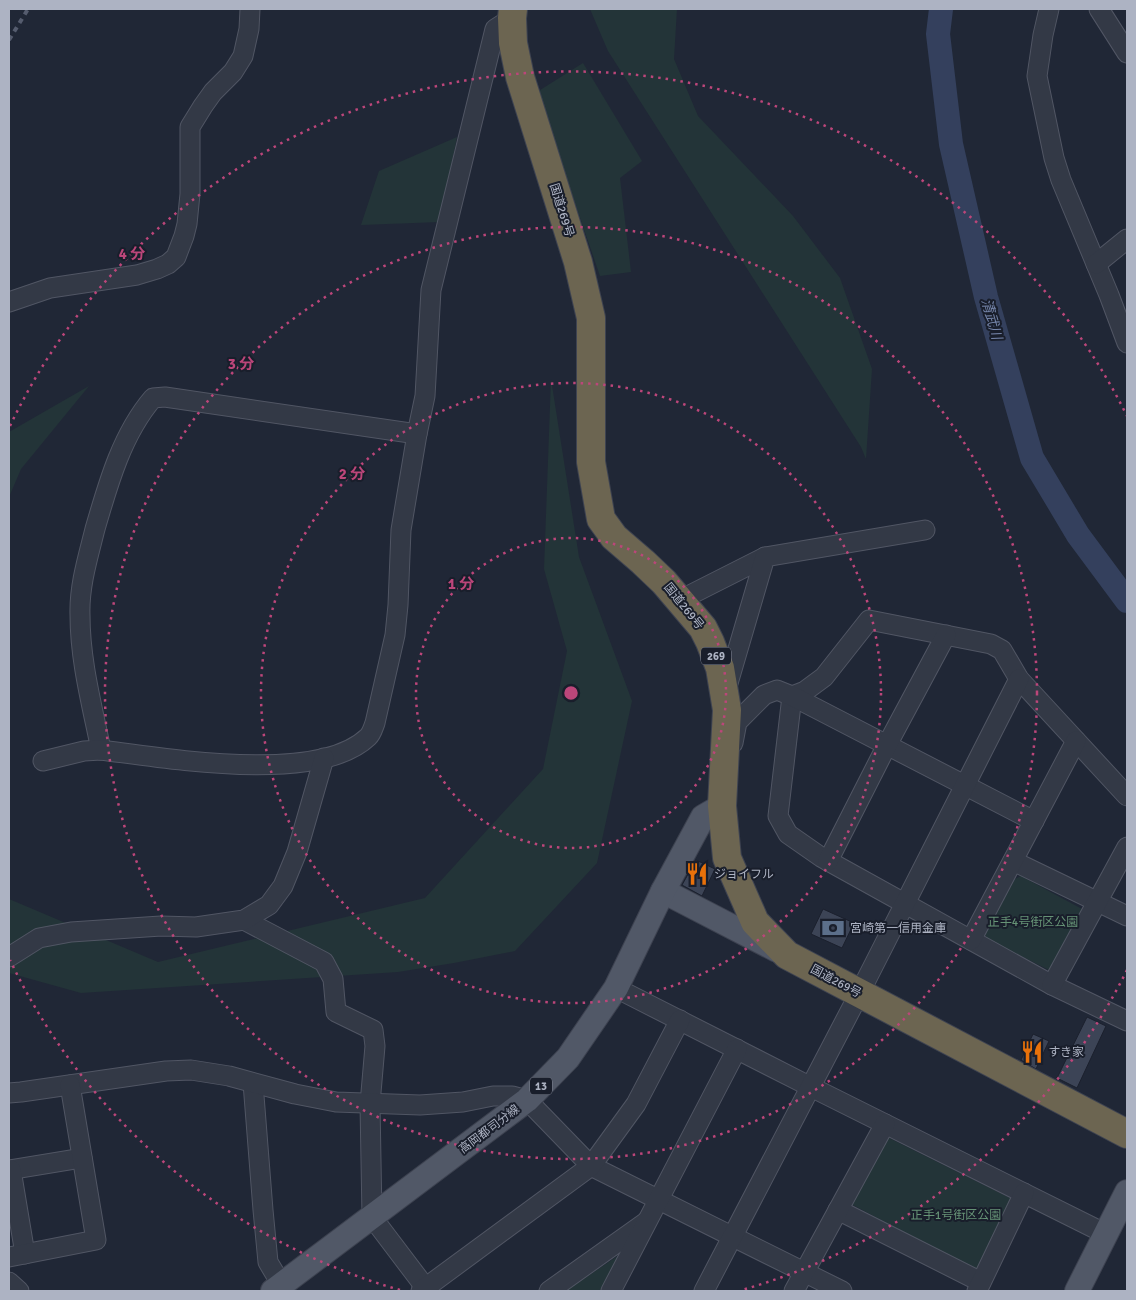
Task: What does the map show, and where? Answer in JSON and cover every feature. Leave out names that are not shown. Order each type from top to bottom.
[{"type":"highway","name":"国道269号","points":[[512,14],[513,43],[520,77],[578,262],[591,318],[591,462],[601,519],[614,537],[657,575],[703,628],[720,668],[727,710],[722,806],[727,858],[755,922],[787,955],[1127,1134]]},
{"type":"main road","name":"高岡都司分線","points":[[277,1288],[526,1100],[568,1058],[616,988],[703,817],[722,806]]},
{"type":"main road","points":[[664,891],[787,955]]},
{"type":"main road","points":[[1077,1291],[1127,1192]]},
{"type":"street","points":[[9,302],[50,288],[137,275],[168,264],[176,257],[187,224],[190,194],[190,127],[213,92],[233,72],[243,56],[249,30],[250,9]]},
{"type":"street","points":[[1049,9],[1037,76],[1048,134],[1061,180],[1127,343]]},
{"type":"street","points":[[1098,9],[1127,53]]},
{"type":"street","points":[[43,761],[84,751],[101,750],[214,763],[272,765],[306,762],[341,753],[356,746],[370,735],[375,724],[394,635],[398,605],[401,530],[425,396],[431,290],[495,29],[512,14]]},
{"type":"street","points":[[1096,264],[1127,239]]},
{"type":"street","points":[[101,750],[83,664],[80,614],[81,592],[86,564],[103,502],[122,448],[142,412],[153,398],[164,397],[417,434]]},
{"type":"street","points":[[680,600],[765,557],[925,530]]},
{"type":"street","points":[[724,696],[765,557]]},
{"type":"street","points":[[792,696],[806,691],[824,676],[869,620],[991,644],[1002,650],[1019,679],[1127,796]]},
{"type":"street","points":[[828,861],[946,635]]},
{"type":"street","points":[[704,1291],[859,994],[1019,679]]},
{"type":"street","points":[[722,806],[737,722],[764,695],[777,690],[1034,821]]},
{"type":"street","points":[[792,696],[778,816],[788,834],[828,861],[1052,985],[1127,1021]]},
{"type":"street","points":[[971,940],[1076,741]]},
{"type":"street","points":[[9,957],[39,938],[71,932],[161,926],[196,927],[244,920],[268,905],[283,886],[297,852],[324,758]]},
{"type":"street","points":[[1052,985],[1127,847]]},
{"type":"street","points":[[1013,861],[1127,916]]},
{"type":"street","points":[[244,920],[324,962],[333,979],[336,1012],[373,1030],[374,1046],[370,1104],[372,1217],[425,1290],[592,1166],[636,1104],[680,1020]]},
{"type":"street","points":[[616,988],[1106,1234]]},
{"type":"street","points":[[611,1291],[737,1049]]},
{"type":"street","points":[[9,1093],[166,1071],[191,1070],[229,1076],[295,1094],[336,1102],[420,1106],[463,1102],[493,1096],[512,1096],[526,1100],[592,1166],[842,1291]]},
{"type":"street","points":[[253,1083],[268,1262],[277,1288]]},
{"type":"street","points":[[70,1085],[96,1240],[17,1255],[10,1170],[82,1158]]},
{"type":"street","points":[[794,1291],[884,1124]]},
{"type":"street","points":[[838,1210],[979,1287],[1024,1193]]},
{"type":"street","points":[[549,1291],[648,1220]]},
{"type":"street","points":[[9,1282],[19,1291]]},
{"type":"green space","points":[[590,9],[677,9],[674,59],[698,116],[793,216],[840,278],[872,369],[866,459],[861,447],[608,51]]},
{"type":"green space","points":[[583,63],[642,161],[620,178],[631,272],[600,276],[537,92]]},
{"type":"green space","points":[[457,137],[440,222],[361,225],[379,171]]},
{"type":"green space","points":[[551,379],[579,557],[632,701],[597,863],[515,951],[454,963],[398,972],[81,993],[9,973],[9,899],[158,962],[425,898],[543,769],[567,651],[544,569]]},
{"type":"green space","points":[[89,386],[21,469],[9,497],[9,432]]},
{"type":"green space","name":"正手4号街区公園","points":[[1021,876],[1082,909],[1084,913],[1053,972],[987,939],[985,934],[1015,879]]},
{"type":"green space","name":"正手1号街区公園","points":[[885,1136],[1012,1199],[977,1271],[851,1204]]},
{"type":"green space","points":[[619,1255],[600,1291],[566,1291]]},
{"type":"building","name":"ジョイフル","points":[[696,860],[715,869],[702,896],[682,885]]},
{"type":"building","name":"宮崎第一信用金庫","points":[[823,909],[854,923],[842,948],[811,934]]},
{"type":"building","points":[[1087,1017],[1106,1026],[1077,1088],[1057,1078]]},
{"type":"building","points":[[1033,1034],[1049,1041],[1036,1069],[1021,1060]]},
{"type":"waterway","name":"清武川","points":[[941,9],[938,34],[951,144],[986,297],[1032,458],[1078,535],[1127,601]]},
{"type":"railway","points":[[9,40],[28,9]]},
{"type":"place","name":"ジョイフル","points":[[697,874]]},
{"type":"place","name":"宮崎第一信用金庫","points":[[833,928]]},
{"type":"place","name":"すき家","points":[[1032,1052]]}]
